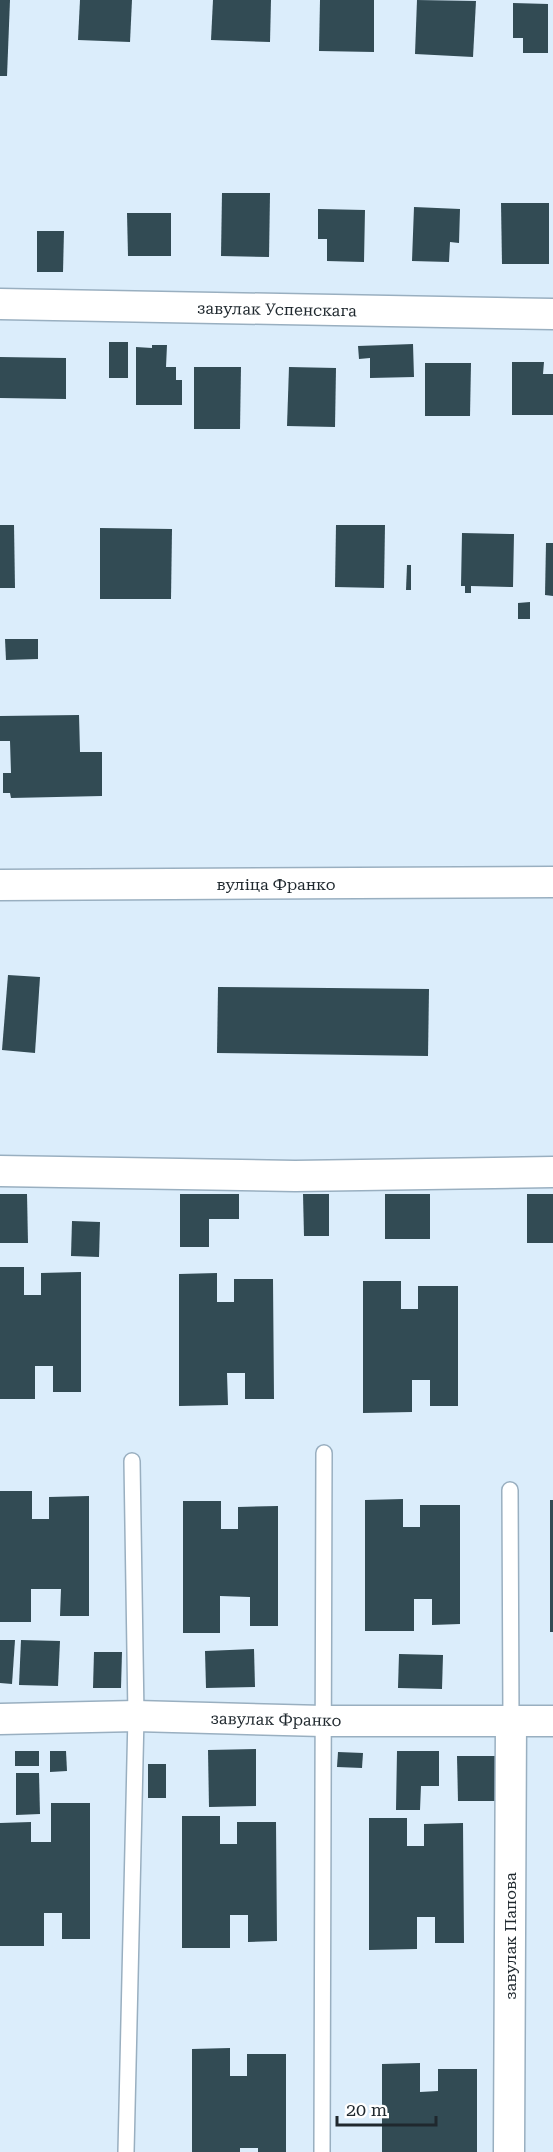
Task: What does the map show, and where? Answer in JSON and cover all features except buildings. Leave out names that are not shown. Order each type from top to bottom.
[{"type":"street","name":"завулак Успенскага","points":[[0,304],[553,314]]},
{"type":"street","name":"вуліца Франко","points":[[0,885],[553,882]]},
{"type":"street","points":[[0,1171],[295,1176],[553,1172]]},
{"type":"street","name":"завулак Франко","points":[[0,1719],[136,1716],[323,1721],[553,1721]]},
{"type":"street","name":"завулак Папова","points":[[509,2152],[511,1720]]},
{"type":"lane","points":[[322,2152],[324,1453]]},
{"type":"lane","points":[[126,2152],[136,1716],[132,1461]]},
{"type":"lane","points":[[510,1490],[511,1720]]}]
